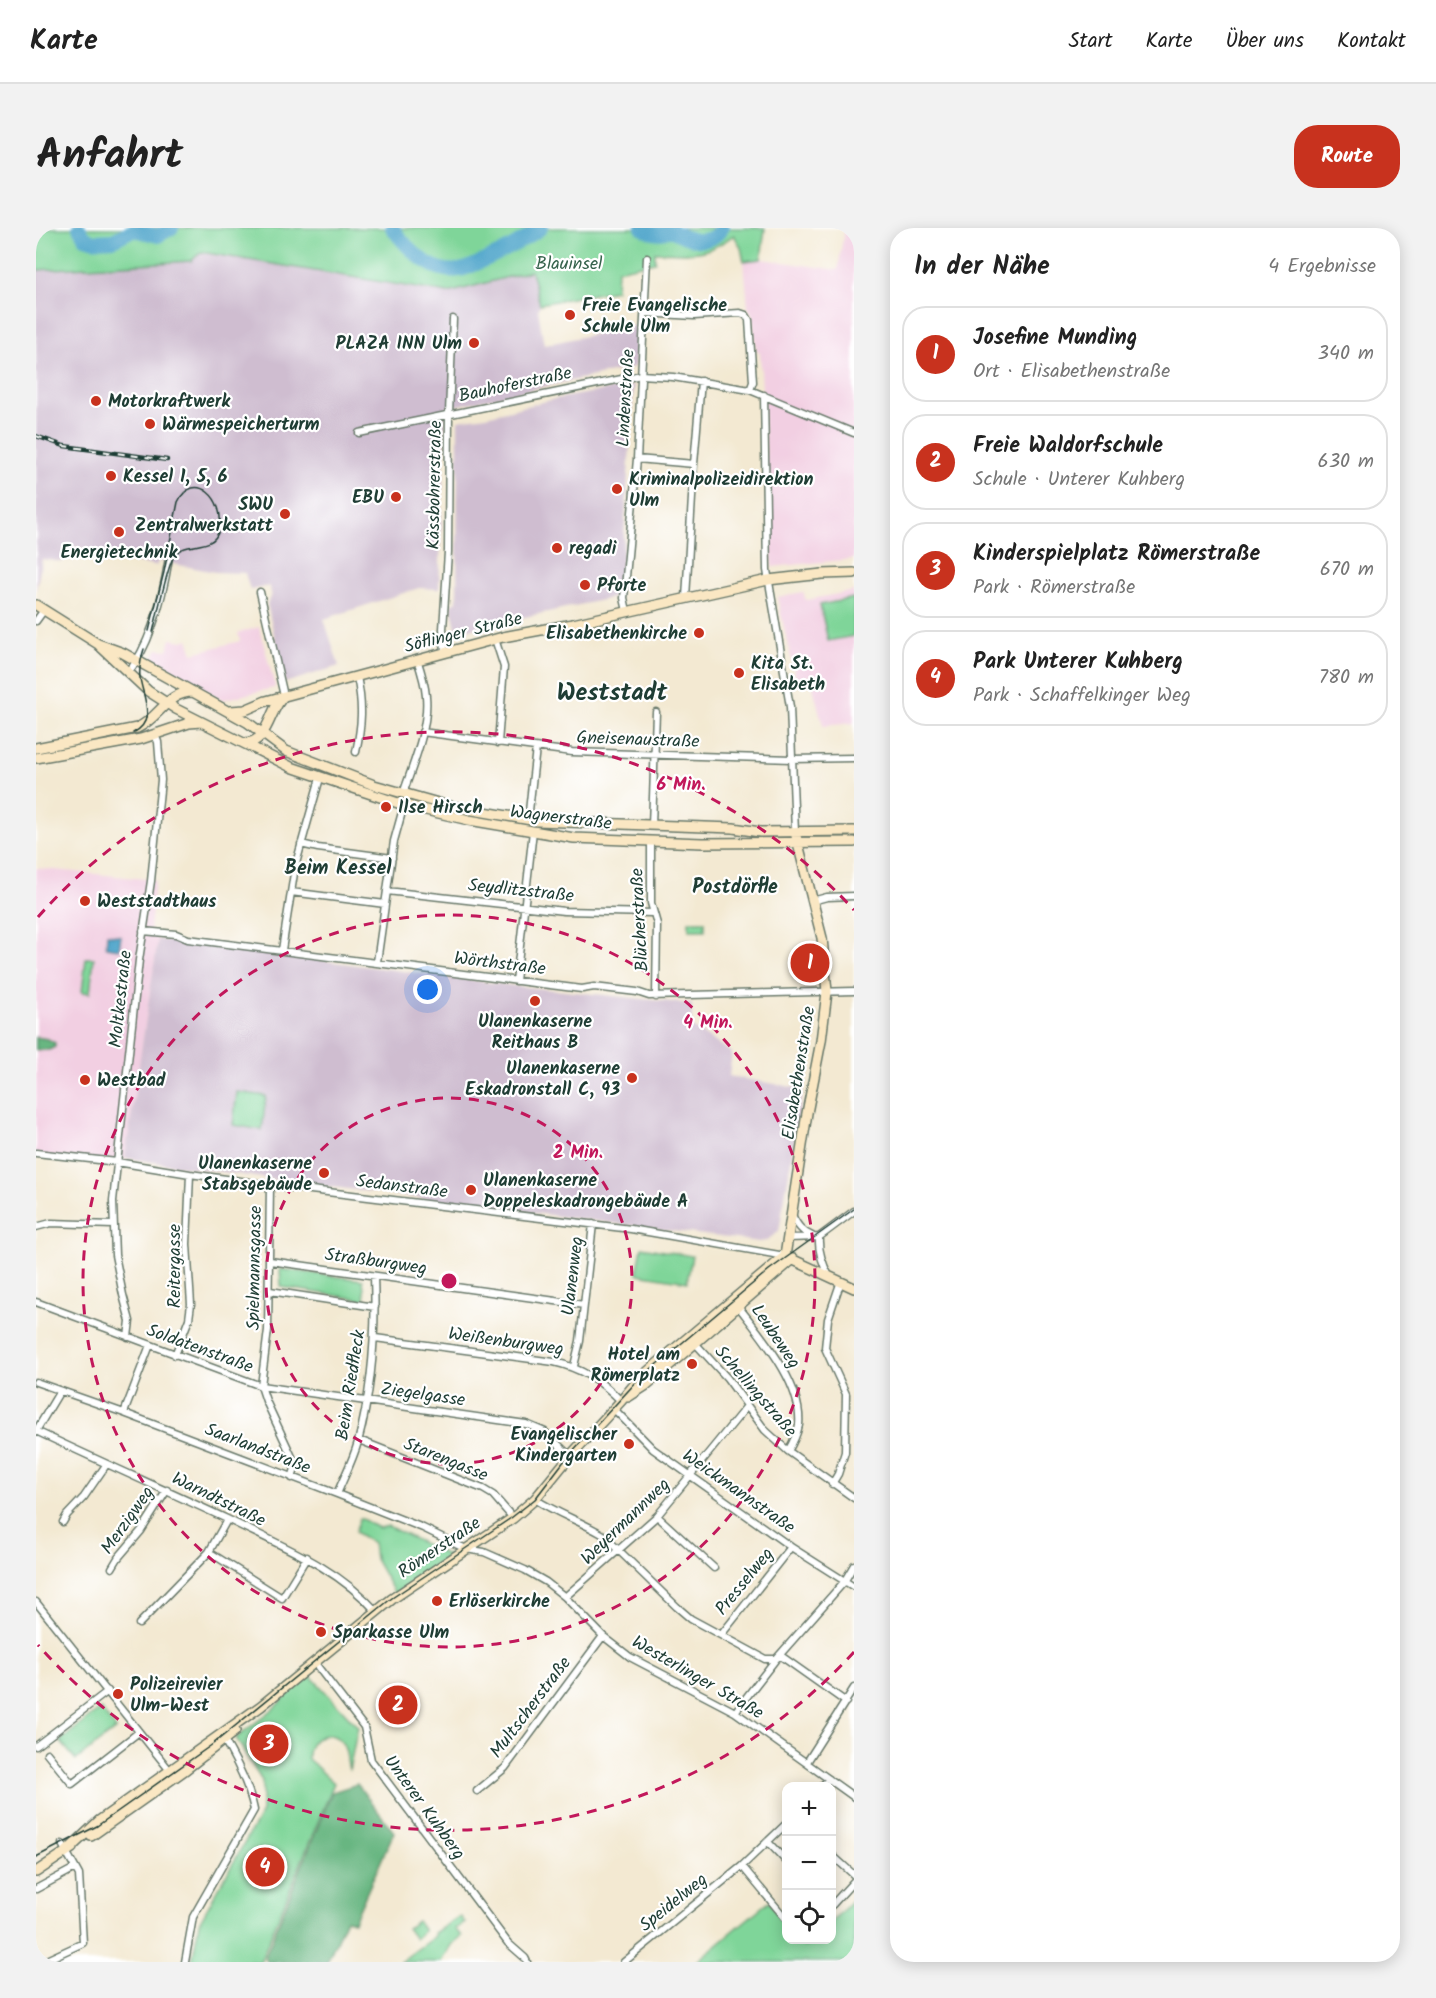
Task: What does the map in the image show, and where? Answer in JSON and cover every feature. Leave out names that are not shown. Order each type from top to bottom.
[{"type":"street","name":"Lindenstraße","points":[[627,611],[624,597],[637,459],[647,258]]},
{"type":"street","points":[[645,313],[694,316],[746,315],[749,320],[753,382],[750,390]]},
{"type":"street","name":"Kässbohrerstraße","points":[[445,651],[443,629],[448,552],[449,414],[453,319]]},
{"type":"street","name":"Bauhoferstraße","points":[[359,433],[641,375],[701,381],[750,390],[854,433]]},
{"type":"street","points":[[686,598],[701,381]]},
{"type":"street","points":[[764,395],[768,580],[790,707],[795,832]]},
{"type":"street","points":[[637,459],[694,464]]},
{"type":"street","points":[[128,673],[154,621],[169,558]]},
{"type":"street","name":"Söflinger Straße","points":[[225,710],[241,711],[284,696],[495,639],[768,580],[854,573]]},
{"type":"street","points":[[243,742],[253,742],[262,733],[284,696],[260,592]]},
{"type":"street","points":[[36,621],[40,608],[98,644]]},
{"type":"street","points":[[495,639],[504,667],[498,743]]},
{"type":"street","name":"Wagnerstraße","points":[[98,644],[136,661],[247,722],[282,749],[299,757],[403,794],[450,806],[528,820],[795,832],[854,831]]},
{"type":"street","name":"Wagnerstraße","points":[[98,644],[128,673],[165,703],[282,763],[320,778],[404,805],[458,818],[574,838],[651,842],[854,843]]},
{"type":"street","points":[[403,794],[422,732],[426,710],[424,681],[417,659]]},
{"type":"street","points":[[356,752],[362,713],[362,696],[357,677]]},
{"type":"street","points":[[36,748],[126,731],[142,725],[153,717],[165,703],[179,694],[193,692]]},
{"type":"street","points":[[651,842],[656,712]]},
{"type":"street","points":[[153,717],[151,726],[155,735]]},
{"type":"street","points":[[36,759],[127,742],[192,722],[204,723]]},
{"type":"street","name":"Gneisenaustraße","points":[[422,732],[572,752],[791,759],[854,758]]},
{"type":"street","name":"Moltkestraße","points":[[128,1337],[130,1322],[123,1295],[113,1225],[117,1162],[161,780],[158,742],[155,735]]},
{"type":"street","points":[[528,820],[536,748]]},
{"type":"street","points":[[282,950],[301,844],[320,778]]},
{"type":"street","points":[[377,962],[397,828],[404,805]]},
{"type":"street","points":[[516,981],[533,831]]},
{"type":"street","name":"Elisabethenstraße","points":[[789,1258],[788,1238],[827,992],[822,938],[795,832]]},
{"type":"street","name":"Blücherstraße","points":[[651,842],[651,891],[653,913],[657,924],[656,997]]},
{"type":"street","points":[[301,844],[392,858]]},
{"type":"street","points":[[291,891],[385,904]]},
{"type":"street","name":"Seydlitzstraße","points":[[387,891],[606,913],[653,913]]},
{"type":"street","points":[[812,902],[827,897],[854,896]]},
{"type":"street","name":"Wörthstraße","points":[[143,931],[176,934],[188,939],[516,981],[582,989],[594,987],[637,992],[656,997],[854,991]]},
{"type":"street","name":"Sedanstraße","points":[[36,1153],[117,1162],[270,1185],[593,1224],[789,1258]]},
{"type":"street","name":"Reitergasse","points":[[176,1354],[189,1319],[191,1304],[188,1244],[190,1174]]},
{"type":"street","name":"Spielmannsgasse","points":[[261,1386],[270,1291],[270,1185]]},
{"type":"street","points":[[788,1238],[816,1236],[854,1211]]},
{"type":"street","points":[[792,1215],[802,1230],[816,1236]]},
{"type":"street","points":[[36,1227],[51,1223],[113,1225]]},
{"type":"street","name":"Ulanenweg","points":[[574,1366],[584,1305],[593,1224]]},
{"type":"street","points":[[816,1236],[823,1266],[829,1276]]},
{"type":"street","points":[[771,1272],[789,1258],[854,1288]]},
{"type":"street","name":"Straßburgweg","points":[[270,1261],[584,1305]]},
{"type":"street","name":"Römerstraße","points":[[621,1401],[645,1386],[695,1343],[738,1306],[771,1272]]},
{"type":"street","name":"Römerstraße","points":[[36,1872],[65,1847],[223,1738],[314,1662],[420,1579],[513,1518],[535,1499],[639,1379],[771,1272]]},
{"type":"street","name":"Beim Riedfleck","points":[[338,1494],[359,1440],[366,1401],[375,1338],[374,1276]]},
{"type":"street","points":[[832,1484],[845,1452],[846,1394],[825,1348],[828,1319],[841,1281]]},
{"type":"street","points":[[270,1291],[375,1307]]},
{"type":"street","name":"Soldatenstraße","points":[[36,1302],[261,1386],[293,1459],[295,1469],[292,1478]]},
{"type":"street","name":"Leubeweg","points":[[738,1306],[771,1349],[787,1375],[798,1409],[799,1425],[788,1451]]},
{"type":"street","name":"Weißenburgweg","points":[[375,1338],[574,1366],[611,1391],[621,1401]]},
{"type":"street","name":"Schellingstraße","points":[[695,1343],[727,1378],[765,1431],[788,1451],[854,1498]]},
{"type":"street","points":[[124,1413],[150,1345]]},
{"type":"street","name":"Saarlandstraße","points":[[36,1382],[338,1494],[423,1528],[466,1549]]},
{"type":"street","name":"Ziegelgasse","points":[[261,1386],[526,1424],[545,1432],[570,1456]]},
{"type":"street","points":[[36,1431],[60,1391]]},
{"type":"street","name":"Weyermannweg","points":[[564,1597],[657,1516],[747,1406]]},
{"type":"street","name":"Weickmannstraße","points":[[614,1409],[653,1449],[791,1546],[854,1587]]},
{"type":"street","name":"Warndtstraße","points":[[36,1431],[307,1557],[337,1576],[377,1612]]},
{"type":"street","name":"Starengasse","points":[[359,1440],[483,1489],[493,1495],[513,1518]]},
{"type":"street","points":[[63,1522],[106,1465]]},
{"type":"street","name":"Merzigweg","points":[[112,1568],[167,1490]]},
{"type":"street","points":[[535,1499],[552,1510],[602,1534],[691,1619],[765,1659],[778,1658],[846,1702]]},
{"type":"street","points":[[657,1516],[714,1568]]},
{"type":"street","points":[[139,1624],[209,1552],[227,1520]]},
{"type":"street","name":"Presselweg","points":[[721,1635],[791,1546]]},
{"type":"street","name":"Westerlinger Straße","points":[[466,1549],[484,1552],[546,1582],[603,1636],[630,1657],[735,1712],[854,1797]]},
{"type":"street","points":[[209,1552],[282,1599],[307,1557]]},
{"type":"street","points":[[735,1712],[844,1582],[854,1565]]},
{"type":"street","points":[[36,1602],[172,1774]]},
{"type":"street","name":"Multscherstraße","points":[[477,1791],[505,1767],[603,1636]]},
{"type":"street","name":"Unterer Kuhberg","points":[[314,1662],[364,1727],[371,1760],[508,1943],[527,1962]]},
{"type":"street","points":[[807,1762],[854,1688]]},
{"type":"street","points":[[37,1744],[108,1691]]},
{"type":"street","points":[[47,1753],[72,1784],[139,1732]]},
{"type":"street","points":[[185,1962],[193,1917],[254,1810],[241,1773],[223,1738]]},
{"type":"street","name":"Römerstraße","points":[[65,1847],[84,1836],[99,1821],[172,1774]]},
{"type":"street","points":[[826,1782],[829,1779]]},
{"type":"street","name":"Speidelweg","points":[[624,1962],[742,1866],[782,1828]]},
{"type":"street","points":[[768,1842],[782,1858]]},
{"type":"street","points":[[42,1962],[84,1943],[79,1875],[65,1847]]},
{"type":"street","points":[[836,1859],[854,1875]]},
{"type":"street","points":[[742,1866],[782,1914]]},
{"type":"street","points":[[36,1889],[75,1868]]},
{"type":"street","points":[[836,1900],[854,1881]]},
{"type":"shaded area","points":[[854,228],[854,559],[772,567],[760,354],[756,349],[752,314],[748,308],[744,261],[762,259],[838,270],[844,230]]},
{"type":"shaded area","points":[[201,252],[447,293],[531,271],[540,304],[538,310],[544,345],[637,325],[635,367],[446,408],[439,589],[419,588],[324,619],[339,666],[285,683],[267,604],[271,595],[269,586],[250,590],[245,573],[215,572],[158,561],[156,566],[104,558],[88,549],[65,546],[63,562],[42,559],[36,591],[36,270],[191,261]]},
{"type":"shaded area","points":[[634,385],[621,580],[617,583],[620,596],[457,632],[451,605],[457,601],[458,420]]},
{"type":"shaded area","points":[[854,591],[854,723],[823,726],[810,676],[796,680],[777,597],[803,592],[806,600]]},
{"type":"shaded area","points":[[259,627],[274,688],[222,700],[152,659],[158,649],[168,650],[171,639],[183,641],[188,639],[193,653],[240,641],[238,633]]},
{"type":"shaded area","points":[[36,868],[155,880],[150,929],[158,939],[125,1158],[121,1167],[36,1155]]},
{"type":"shaded area","points":[[158,939],[516,986],[692,1004],[692,1027],[732,1053],[729,1076],[803,1089],[779,1231],[766,1241],[759,1242],[125,1158]]},
{"type":"green space","name":"Blauinsel","points":[[36,228],[765,228],[761,259],[744,261],[741,248],[734,235],[714,248],[696,253],[655,252],[655,262],[617,270],[616,290],[540,304],[531,271],[448,293],[201,252],[191,261],[36,270]]},
{"type":"green space","points":[[854,598],[854,636],[828,641],[820,605]]},
{"type":"green space","points":[[689,921],[705,921],[705,930],[689,930]]},
{"type":"green space","points":[[86,958],[94,958],[90,993],[82,992]]},
{"type":"green space","points":[[36,1037],[48,1039],[55,1043],[55,1047],[49,1050],[36,1050]]},
{"type":"green space","points":[[237,1092],[266,1096],[262,1130],[233,1125]]},
{"type":"green space","points":[[642,1247],[692,1256],[687,1282],[637,1274]]},
{"type":"green space","points":[[280,1269],[363,1280],[365,1300],[281,1287]]},
{"type":"green space","points":[[360,1518],[379,1528],[388,1526],[449,1556],[395,1594],[375,1559],[373,1543],[355,1532]]},
{"type":"green space","points":[[309,1674],[358,1727],[349,1770],[344,1747],[335,1737],[323,1736],[312,1743],[308,1759],[334,1783],[260,1962],[192,1962],[199,1923],[262,1812],[262,1781],[236,1738],[273,1709]]},
{"type":"green space","points":[[100,1709],[116,1729],[76,1760],[60,1741]]},
{"type":"green space","points":[[357,1784],[394,1832],[354,1921],[346,1919],[327,1962],[268,1962],[264,1959],[332,1792]]},
{"type":"green space","points":[[854,1899],[854,1962],[696,1962],[769,1901],[782,1919],[782,1944],[802,1944],[805,1947],[808,1944],[836,1944],[836,1917]]},
{"type":"green space","points":[[460,1916],[465,1923],[455,1929],[462,1936],[451,1945],[442,1962],[400,1962],[435,1936],[434,1933]]},
{"type":"green space","points":[[417,1921],[424,1931],[415,1939],[407,1928]]},
{"type":"water","points":[[107,934],[121,936],[119,949],[106,947]]},
{"type":"waterway","points":[[79,228],[85,238],[95,241],[113,240],[131,231],[158,236],[172,228]]},
{"type":"waterway","points":[[392,228],[412,251],[429,264],[449,270],[462,269],[485,260],[514,246],[541,228]]},
{"type":"waterway","points":[[642,228],[656,233],[663,233],[671,229]]},
{"type":"waterway","points":[[668,228],[682,236],[696,240],[710,238],[722,228]]},
{"type":"tram line","points":[[149,631],[178,502],[185,492],[192,488],[200,488],[214,499],[220,519],[219,530],[211,541],[185,548],[174,556],[165,580],[153,632]]},
{"type":"tram line","points":[[133,733],[145,722],[147,716],[140,674],[144,649]]},
{"type":"tram line","points":[[36,1857],[97,1826],[213,1744],[392,1598],[511,1518],[535,1499],[568,1456],[639,1379],[769,1270],[854,1209]]},
{"type":"railway","points":[[36,436],[64,446],[167,460]]},
{"type":"place","name":"Freie Evangelische Schule Ulm","points":[[570,315]]},
{"type":"place","name":"PLAZA INN Ulm","points":[[474,343]]},
{"type":"place","name":"Motorkraftwerk","points":[[96,401]]},
{"type":"place","name":"Wärmespeicherturm","points":[[150,424]]},
{"type":"place","name":"Kessel 1, 5, 6","points":[[111,476]]},
{"type":"place","name":"Kriminalpolizeidirektion Ulm","points":[[617,489]]},
{"type":"place","name":"EBU","points":[[396,497]]},
{"type":"place","name":"SWU Zentralwerkstatt","points":[[285,514]]},
{"type":"place","name":"Energietechnik","points":[[119,532]]},
{"type":"place","name":"regadi","points":[[557,548]]},
{"type":"place","name":"Pforte","points":[[585,585]]},
{"type":"place","name":"Elisabethenkirche","points":[[699,633]]},
{"type":"place","name":"Kita St. Elisabeth","points":[[739,673]]},
{"type":"place","name":"Ilse Hirsch","points":[[386,807]]},
{"type":"place","name":"Weststadthaus","points":[[85,901]]},
{"type":"place","name":"Josefine Munding","points":[[810,963]]},
{"type":"place","name":"Ulanenkaserne Reithaus B","points":[[535,1001]]},
{"type":"place","name":"Ulanenkaserne Eskadronstall C, 93","points":[[632,1078]]},
{"type":"place","name":"Westbad","points":[[85,1080]]},
{"type":"place","name":"Ulanenkaserne Stabsgebäude","points":[[324,1173]]},
{"type":"place","name":"Ulanenkaserne Doppeleskadrongebäude A","points":[[471,1190]]},
{"type":"place","name":"Hotel am Römerplatz","points":[[692,1364]]},
{"type":"place","name":"Evangelischer Kindergarten","points":[[629,1444]]},
{"type":"place","name":"Erlöserkirche","points":[[437,1601]]},
{"type":"place","name":"Sparkasse Ulm","points":[[321,1632]]},
{"type":"place","name":"Polizeirevier Ulm-West","points":[[118,1694]]},
{"type":"place","name":"Freie Waldorfschule","points":[[398,1705]]},
{"type":"place","name":"Kinderspielplatz Römerstraße","points":[[269,1744]]},
{"type":"place","name":"Park Unterer Kuhberg","points":[[265,1867]]},
{"type":"district","name":"Weststadt","points":[[612,692]]},
{"type":"district","name":"Beim Kessel","points":[[338,867]]},
{"type":"district","name":"Postdörfle","points":[[735,886]]}]
